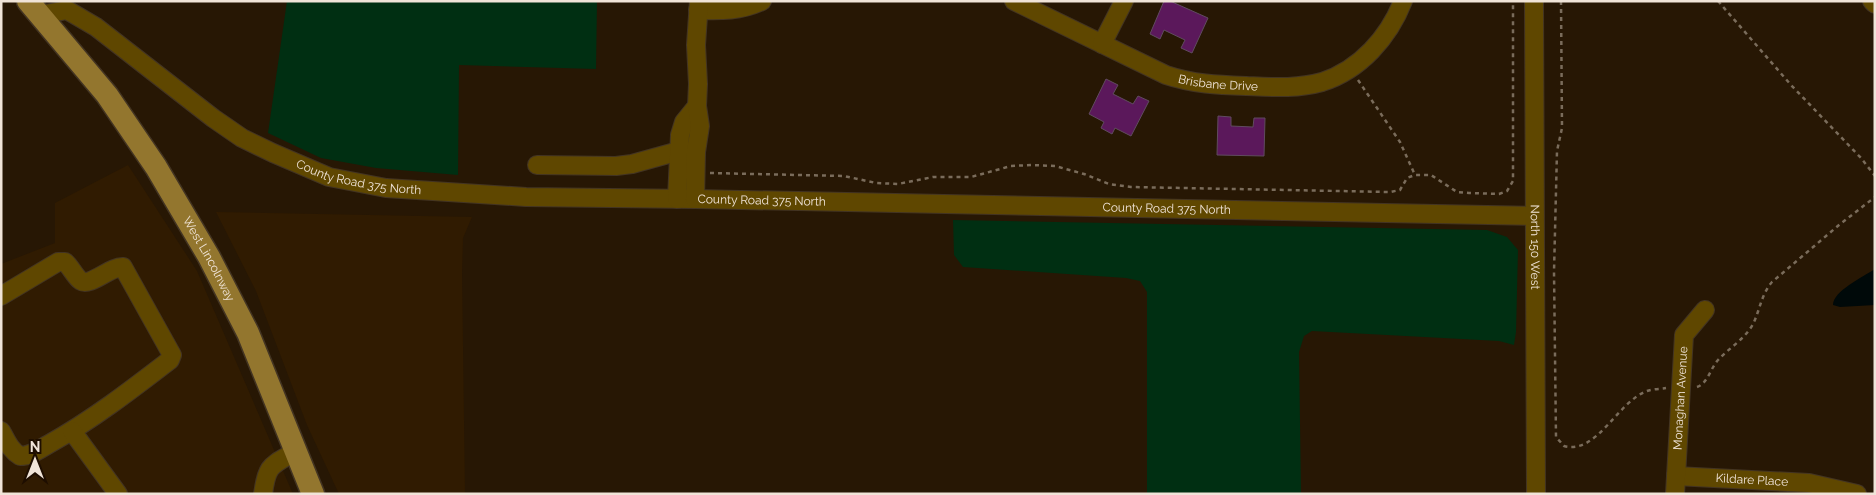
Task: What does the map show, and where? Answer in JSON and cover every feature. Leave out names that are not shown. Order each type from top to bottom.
[{"type":"main road","name":"West Lincolnway","points":[[34,8],[107,95],[151,159],[209,257],[248,333],[313,494]]},
{"type":"street","points":[[686,199],[687,152],[684,122],[697,106],[696,45],[699,6],[735,10],[750,7],[762,1]]},
{"type":"street","name":"Brisbane Drive","points":[[1014,1],[1166,75],[1208,85],[1276,88],[1322,82],[1343,73],[1368,55],[1384,38],[1397,18],[1403,1]]},
{"type":"street","points":[[1102,44],[1124,1]]},
{"type":"street","name":"North 150 West","points":[[1534,1],[1536,494]]},
{"type":"street","points":[[1872,1],[1875,4]]},
{"type":"street","name":"County Road 375 North","points":[[34,8],[67,10],[96,27],[213,118],[242,138],[329,177],[386,188],[526,197],[1534,216]]},
{"type":"street","points":[[536,165],[624,165],[687,152]]},
{"type":"street","points":[[686,199],[695,173],[687,152]]},
{"type":"street","points":[[1,296],[58,262],[66,262],[80,281],[84,282],[90,281],[117,267],[123,267],[172,355],[170,360],[72,431],[24,456],[20,456],[10,447],[1,431]]},
{"type":"street","name":"Monaghan Avenue","points":[[1675,494],[1684,335],[1704,310]]},
{"type":"street","points":[[72,431],[118,494]]},
{"type":"street","points":[[262,494],[265,476],[270,467],[296,451]]},
{"type":"street","name":"Kildare Place","points":[[1676,476],[1809,483],[1857,494]]},
{"type":"path","points":[[695,173],[844,176],[876,184],[898,184],[933,177],[970,177],[1011,166],[1032,165],[1055,166],[1084,174],[1109,184],[1131,188],[1390,192],[1400,190],[1407,178],[1414,175],[1431,175],[1457,192],[1499,194],[1507,191],[1513,181],[1514,170],[1513,1]]},
{"type":"path","points":[[1561,1],[1562,128],[1556,151],[1554,272],[1556,437],[1564,446],[1583,446],[1598,435],[1623,408],[1646,391],[1670,387],[1694,388],[1702,385],[1718,360],[1751,328],[1764,293],[1769,286],[1839,225],[1875,197]]},
{"type":"path","points":[[1718,1],[1791,85],[1861,158],[1875,176]]},
{"type":"path","points":[[1350,68],[1400,142],[1414,175]]},
{"type":"shaded area","points":[[128,165],[197,271],[293,494],[1,494],[1,264],[55,243],[55,203]]},
{"type":"shaded area","points":[[216,212],[472,217],[463,238],[462,273],[465,494],[339,494],[307,425],[256,291]]},
{"type":"shaded area","points":[[1875,269],[1875,305],[1840,307],[1833,305],[1834,300],[1843,290]]},
{"type":"green space","points":[[287,1],[597,1],[596,69],[459,65],[458,175],[376,168],[321,158],[268,133]]},
{"type":"green space","points":[[953,220],[1487,230],[1507,237],[1518,250],[1514,345],[1499,341],[1312,331],[1304,336],[1299,352],[1301,494],[1147,494],[1147,292],[1140,281],[1126,278],[963,267],[954,255]]},
{"type":"building","points":[[1164,1],[1170,1],[1208,18],[1192,53],[1181,48],[1185,40],[1164,30],[1160,39],[1150,34]]},
{"type":"building","points":[[1106,79],[1118,85],[1113,94],[1133,104],[1138,96],[1149,101],[1131,136],[1115,128],[1112,134],[1101,128],[1104,122],[1089,114]]},
{"type":"building","points":[[1218,116],[1231,117],[1231,126],[1253,127],[1254,118],[1265,118],[1264,156],[1217,155]]}]
